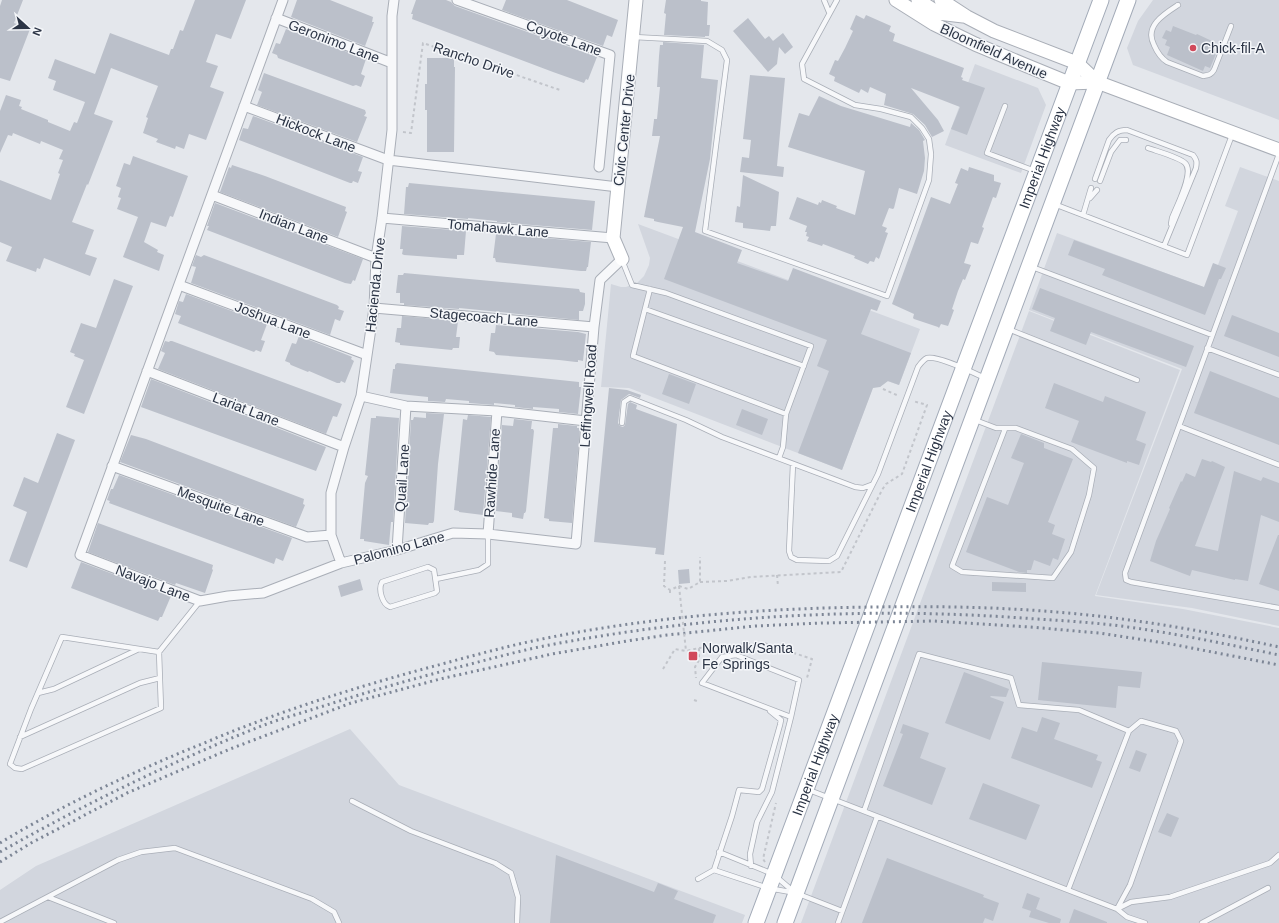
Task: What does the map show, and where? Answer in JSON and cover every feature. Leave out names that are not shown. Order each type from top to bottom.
[{"type":"main road","name":"Civic Center Drive","points":[[622,259],[613,238],[636,0]]},
{"type":"main road","name":"Bloomfield Avenue","points":[[896,0],[934,24],[968,41],[1069,83],[1097,82],[1279,150]]},
{"type":"main road","points":[[918,0],[938,13],[967,17]]},
{"type":"main road","name":"Bloomfield Avenue","points":[[940,0],[967,17],[994,31],[1077,63],[1097,82]]},
{"type":"main road","name":"Imperial Highway","points":[[756,923],[1101,0]]},
{"type":"main road","name":"Imperial Highway","points":[[785,923],[830,798],[1128,0]]},
{"type":"street","points":[[112,466],[283,0]]},
{"type":"street","name":"Hacienda Drive","points":[[341,563],[331,535],[331,493],[361,396],[374,308],[376,258],[392,130],[392,16],[394,0]]},
{"type":"street","name":"Coyote Lane","points":[[456,0],[610,55],[599,167]]},
{"type":"street","name":"Geronimo Lane","points":[[276,18],[392,63]]},
{"type":"street","name":"Hickock Lane","points":[[244,106],[388,160]]},
{"type":"street","points":[[388,160],[618,187]]},
{"type":"street","name":"Indian Lane","points":[[212,195],[376,258]]},
{"type":"street","name":"Tomahawk Lane","points":[[382,218],[613,238]]},
{"type":"street","name":"Leffingwell Road","points":[[576,544],[594,327],[600,280],[622,259]]},
{"type":"street","name":"Joshua Lane","points":[[179,285],[366,355]]},
{"type":"street","name":"Stagecoach Lane","points":[[374,308],[594,327]]},
{"type":"street","name":"Lariat Lane","points":[[147,371],[344,447]]},
{"type":"street","points":[[361,396],[406,406],[497,411],[586,421]]},
{"type":"street","name":"Quail Lane","points":[[397,550],[406,406]]},
{"type":"street","name":"Rawhide Lane","points":[[488,534],[497,411]]},
{"type":"street","name":"Mesquite Lane","points":[[112,466],[307,537],[331,535]]},
{"type":"street","name":"Navajo Lane","points":[[112,466],[80,555],[200,601],[228,596]]},
{"type":"street","name":"Palomino Lane","points":[[228,596],[263,593],[341,563],[397,550],[452,533],[488,534],[576,544]]},
{"type":"lane","points":[[824,0],[829,12]]},
{"type":"lane","points":[[633,37],[707,41],[722,50],[727,60],[705,231],[887,296],[929,180],[931,154],[929,139],[922,128],[911,117],[881,109],[855,105],[804,79],[802,64],[829,12],[837,0]]},
{"type":"lane","points":[[1178,5],[1161,16],[1153,26],[1150,34],[1157,51],[1162,59],[1167,62],[1203,76],[1208,76],[1214,70],[1231,26]]},
{"type":"lane","points":[[1005,106],[987,153],[1037,171]]},
{"type":"lane","points":[[1095,179],[1110,140],[1113,135],[1121,130],[1127,130],[1193,155],[1196,159],[1196,168],[1164,246]]},
{"type":"lane","points":[[1052,203],[1187,255],[1233,133]]},
{"type":"lane","points":[[1100,181],[1114,146],[1120,140],[1126,140]]},
{"type":"lane","points":[[1148,148],[1180,160],[1188,167],[1188,177],[1172,218],[1170,229]]},
{"type":"lane","points":[[1279,154],[1125,573],[1126,580],[1279,608]]},
{"type":"lane","points":[[1083,215],[1087,201],[1094,189]]},
{"type":"lane","points":[[622,259],[632,285],[666,293],[811,346],[786,414],[783,447],[779,458]]},
{"type":"lane","points":[[1029,266],[1212,335]]},
{"type":"lane","points":[[650,290],[633,356],[786,414]]},
{"type":"lane","points":[[645,309],[804,366]]},
{"type":"lane","points":[[1005,328],[1137,380]]},
{"type":"lane","points":[[1207,348],[1279,375]]},
{"type":"lane","points":[[793,464],[789,551],[791,557],[797,560],[829,561],[837,556],[871,485],[878,474],[918,367],[925,359],[933,357],[987,379]]},
{"type":"lane","points":[[622,423],[624,402],[630,398],[686,420],[722,437],[859,488],[871,485]]},
{"type":"lane","points":[[972,418],[996,428],[1005,428],[1016,428],[1072,449],[1094,468],[1088,495],[1071,552],[1054,578],[962,572],[952,566],[1005,428]]},
{"type":"lane","points":[[1179,426],[1279,465]]},
{"type":"lane","points":[[436,579],[479,570],[488,564],[488,534]]},
{"type":"lane","points":[[428,567],[434,570],[436,579],[437,591],[435,593],[390,607],[384,603],[380,586],[385,580],[428,567]]},
{"type":"lane","points":[[159,652],[62,637],[20,736],[10,764],[15,768],[22,769],[161,708],[159,652],[200,601]]},
{"type":"lane","points":[[38,693],[54,689],[140,649]]},
{"type":"lane","points":[[864,811],[919,654],[1011,678],[1019,705],[1079,710],[1129,731]]},
{"type":"lane","points":[[751,866],[750,854],[757,822],[772,792],[791,717],[799,680],[736,655],[722,657],[702,683],[791,717]]},
{"type":"lane","points":[[20,736],[140,683],[160,678]]},
{"type":"lane","points":[[714,870],[739,790],[755,793],[762,789],[780,720],[765,707]]},
{"type":"lane","points":[[1068,890],[1129,731],[1141,721],[1176,731],[1181,741],[1130,885],[1118,909]]},
{"type":"lane","points":[[806,789],[1118,909],[1127,917],[1145,923]]},
{"type":"lane","points":[[352,801],[411,830],[495,863],[511,873],[518,897],[517,923]]},
{"type":"lane","points":[[838,923],[877,817]]},
{"type":"lane","points":[[0,922],[118,860],[141,852],[175,848],[312,899],[334,912],[339,923]]},
{"type":"lane","points":[[719,852],[751,866],[771,881],[796,893],[842,911]]},
{"type":"lane","points":[[1118,909],[1131,902],[1170,897],[1270,863],[1279,855]]},
{"type":"lane","points":[[698,879],[714,870],[771,881],[796,893]]},
{"type":"lane","points":[[1202,923],[1268,888]]},
{"type":"lane","points":[[48,897],[114,923]]},
{"type":"path","name":"Rancho Drive","points":[[392,130],[411,133],[423,43],[560,90]]},
{"type":"path","points":[[670,590],[679,586],[688,589],[700,582],[728,582],[751,577],[841,572],[882,490],[886,484],[902,474],[927,405],[906,399],[883,389]]},
{"type":"path","points":[[700,557],[700,582]]},
{"type":"path","points":[[665,560],[664,586],[670,590]]},
{"type":"path","points":[[777,575],[778,586]]},
{"type":"path","points":[[679,586],[686,651]]},
{"type":"path","points":[[670,590],[670,595]]},
{"type":"path","points":[[663,669],[675,648],[686,651],[699,648],[764,643]]},
{"type":"path","points":[[696,681],[695,667],[699,660],[699,648]]},
{"type":"shaded area","points":[[1153,0],[1279,0],[1279,120],[1133,65],[1127,48],[1138,21]]},
{"type":"shaded area","points":[[975,64],[1038,88],[1046,105],[1021,173],[945,145]]},
{"type":"shaded area","points":[[1240,167],[1279,181],[1279,626],[1192,608],[1096,595],[1182,369],[1029,310],[1057,233],[1209,289],[1238,211],[1225,206]]},
{"type":"shaded area","points":[[638,224],[920,329],[899,385],[887,381],[880,387],[873,387],[842,470],[629,388],[601,387],[611,284],[626,287],[637,283],[644,276],[649,265],[650,258]]},
{"type":"shaded area","points":[[1029,311],[1180,370],[1095,596],[1183,609],[1279,628],[1279,923],[801,923]]},
{"type":"shaded area","points":[[350,729],[399,785],[745,915],[742,923],[0,923],[0,890],[36,866]]},
{"type":"building","points":[[2,0],[23,0],[14,23],[30,29],[10,81],[0,78],[0,6]]},
{"type":"building","points":[[195,0],[246,0],[231,39],[216,34],[206,62],[218,66],[210,87],[224,92],[206,140],[189,134],[184,149],[176,146],[175,149],[156,142],[158,139],[143,133],[148,118],[146,117],[158,86],[111,68],[94,114],[113,121],[72,222],[94,230],[85,254],[97,258],[90,276],[44,258],[40,269],[37,268],[36,272],[6,261],[12,247],[0,242],[0,180],[51,200],[60,174],[58,173],[63,160],[59,159],[63,150],[41,141],[40,144],[13,133],[12,136],[8,135],[0,153],[0,111],[6,95],[21,100],[19,106],[22,107],[21,109],[70,131],[74,122],[77,123],[85,102],[53,90],[56,81],[48,78],[55,59],[95,74],[110,33],[169,55],[171,49],[173,49],[180,30],[183,31]]},
{"type":"building","points":[[297,0],[330,0],[373,17],[372,22],[374,22],[365,46],[291,17]]},
{"type":"building","points":[[416,0],[446,0],[455,6],[597,57],[588,80],[586,79],[584,83],[412,19],[413,14],[411,14]]},
{"type":"building","points":[[506,0],[567,0],[618,20],[612,37],[607,35],[603,46],[502,10]]},
{"type":"building","points":[[666,0],[701,0],[708,2],[707,25],[710,25],[709,36],[664,35],[666,14],[664,13]]},
{"type":"building","points":[[856,15],[864,19],[866,15],[891,26],[889,31],[895,34],[893,41],[964,68],[961,77],[963,78],[962,80],[985,88],[967,135],[951,129],[960,107],[911,88],[938,120],[944,131],[932,137],[925,125],[913,114],[884,105],[886,94],[870,87],[868,93],[861,89],[859,93],[834,81],[835,77],[829,74],[835,60],[838,61],[853,31],[850,29]]},
{"type":"building","points":[[748,18],[765,39],[769,36],[773,41],[783,33],[793,47],[785,54],[779,47],[777,64],[768,72],[733,31]]},
{"type":"building","name":"Chick-fil-A","points":[[1173,26],[1196,35],[1197,34],[1214,42],[1212,46],[1218,49],[1210,68],[1205,66],[1203,71],[1167,55],[1170,47],[1165,45],[1167,40],[1162,38],[1166,30],[1171,32]]},
{"type":"building","points":[[286,29],[366,59],[361,74],[365,76],[361,87],[356,85],[353,86],[278,58],[277,55],[272,53],[276,43],[280,44]]},
{"type":"building","points":[[663,42],[704,45],[701,78],[718,80],[710,159],[695,232],[742,250],[737,263],[788,281],[793,268],[881,301],[877,311],[871,309],[861,334],[911,353],[899,385],[888,381],[880,387],[873,388],[842,470],[798,453],[829,371],[817,366],[827,340],[664,279],[683,227],[654,221],[654,219],[644,217],[660,136],[652,136],[654,119],[657,119],[660,87],[657,87],[659,56],[660,45],[663,45]]},
{"type":"building","points":[[427,58],[454,58],[454,152],[427,152],[427,110],[425,110],[425,84],[427,84]]},
{"type":"building","points":[[264,73],[365,110],[366,113],[364,116],[367,117],[357,142],[257,105],[262,92],[258,90]]},
{"type":"building","points":[[750,75],[785,78],[777,166],[784,167],[783,177],[740,172],[742,157],[749,158],[751,140],[743,139]]},
{"type":"building","points":[[819,96],[841,106],[910,127],[911,123],[919,130],[925,140],[923,141],[925,158],[924,171],[917,194],[899,188],[894,208],[889,208],[882,226],[887,228],[885,232],[888,233],[879,259],[876,257],[874,262],[870,261],[868,264],[854,258],[855,256],[823,244],[822,246],[807,241],[809,237],[806,236],[807,232],[805,232],[807,226],[789,219],[797,197],[818,205],[822,200],[837,206],[836,208],[855,215],[865,171],[788,147],[799,113],[809,116]]},
{"type":"building","points":[[253,116],[363,157],[358,171],[362,172],[358,183],[353,181],[350,183],[239,140],[243,128],[248,129]]},
{"type":"building","points":[[133,156],[188,176],[173,217],[170,216],[166,227],[151,222],[144,242],[158,250],[157,252],[164,255],[159,271],[123,257],[138,217],[117,209],[121,198],[118,197],[121,188],[116,186],[124,163],[130,165]]},
{"type":"building","points":[[232,165],[346,207],[345,211],[347,212],[338,237],[220,192],[229,167],[231,168]]},
{"type":"building","points":[[969,167],[994,175],[994,181],[1001,183],[996,198],[993,197],[982,227],[984,228],[978,244],[971,242],[964,263],[971,265],[965,280],[963,279],[958,291],[952,309],[954,310],[948,326],[941,324],[939,328],[914,319],[914,314],[892,304],[931,197],[950,204],[958,184],[955,183],[961,168],[968,171]]},
{"type":"building","points":[[743,175],[779,192],[776,226],[771,226],[770,231],[743,228],[743,223],[735,222],[737,206],[740,207]]},
{"type":"building","points":[[409,183],[595,201],[592,230],[468,218],[404,214],[406,187],[408,187]]},
{"type":"building","points":[[215,203],[363,259],[355,281],[353,280],[351,284],[345,283],[207,230]]},
{"type":"building","points":[[402,226],[466,231],[464,255],[457,255],[457,259],[404,255],[402,254],[403,249],[400,249]]},
{"type":"building","points":[[496,234],[591,242],[588,267],[586,271],[581,271],[496,262],[495,258],[493,258]]},
{"type":"building","points":[[1074,240],[1204,287],[1213,263],[1226,268],[1221,279],[1219,279],[1205,315],[1102,275],[1105,269],[1068,255]]},
{"type":"building","points":[[196,255],[201,257],[204,255],[337,305],[339,307],[338,309],[344,311],[340,321],[335,319],[330,335],[191,283],[196,267],[192,266]]},
{"type":"building","points":[[404,273],[579,289],[580,292],[585,293],[585,304],[583,311],[579,311],[579,320],[459,308],[404,305],[404,303],[400,303],[400,293],[396,293],[398,275],[403,275]]},
{"type":"building","points":[[114,279],[133,286],[84,414],[66,407],[84,360],[74,356],[75,354],[70,352],[81,323],[96,328]]},
{"type":"building","points":[[1040,288],[1194,346],[1186,367],[1091,332],[1086,345],[1050,331],[1055,318],[1032,309]]},
{"type":"building","points":[[186,294],[267,324],[261,340],[265,341],[261,352],[256,350],[254,352],[178,323],[181,316],[175,314],[179,301],[183,302]]},
{"type":"building","points":[[1232,315],[1279,333],[1279,357],[1224,336]]},
{"type":"building","points":[[402,316],[458,321],[456,337],[460,337],[459,348],[453,348],[452,350],[400,345],[400,343],[395,342],[397,328],[401,328]]},
{"type":"building","points":[[496,325],[586,334],[583,361],[578,360],[578,362],[576,362],[496,355],[494,352],[489,351],[491,333],[495,333]]},
{"type":"building","points":[[299,336],[352,357],[351,359],[354,361],[345,383],[341,381],[340,383],[337,383],[291,365],[285,361],[292,343],[296,344]]},
{"type":"building","points":[[165,341],[172,341],[342,404],[337,417],[333,416],[326,434],[158,369],[165,353],[161,351]]},
{"type":"building","points":[[397,363],[579,382],[579,387],[581,387],[578,414],[559,412],[559,409],[533,407],[533,409],[515,407],[515,405],[494,403],[494,405],[469,403],[469,401],[446,399],[445,402],[428,401],[428,397],[390,393],[393,369],[395,369],[395,365]]},
{"type":"building","points":[[1210,371],[1279,398],[1279,445],[1194,413]]},
{"type":"building","points":[[669,374],[696,384],[689,404],[662,394]]},
{"type":"building","points":[[151,379],[326,447],[316,471],[141,407]]},
{"type":"building","points":[[1054,383],[1103,402],[1105,396],[1146,412],[1136,440],[1146,444],[1139,465],[1127,461],[1127,463],[1071,442],[1079,421],[1045,408]]},
{"type":"building","points":[[609,388],[627,390],[641,395],[640,398],[629,394],[621,400],[618,423],[620,426],[623,427],[625,425],[628,404],[630,402],[637,405],[636,409],[677,424],[664,555],[655,554],[656,548],[594,542]]},
{"type":"building","points":[[742,409],[768,419],[762,435],[736,425]]},
{"type":"building","points":[[426,413],[444,414],[438,464],[434,521],[428,525],[405,523],[411,420],[413,420],[414,417],[426,418]]},
{"type":"building","points":[[468,415],[491,417],[483,515],[454,510],[463,419],[467,420]]},
{"type":"building","points":[[376,416],[399,418],[393,522],[391,522],[389,545],[360,539],[365,483],[368,476],[365,475],[371,418],[376,418]]},
{"type":"building","points":[[514,419],[532,421],[531,429],[534,431],[526,511],[523,519],[512,517],[512,513],[496,511],[502,425],[513,426]]},
{"type":"building","points":[[558,424],[577,426],[577,428],[580,428],[572,523],[549,521],[549,519],[544,518],[553,428],[558,428]]},
{"type":"building","points":[[57,433],[75,440],[27,568],[9,561],[27,512],[13,506],[24,477],[38,483]]},
{"type":"building","points":[[1021,434],[1044,443],[1044,448],[1073,459],[1048,522],[1055,525],[1052,534],[1065,539],[1058,560],[1053,558],[1050,566],[1034,560],[1031,570],[1027,570],[1027,573],[1019,572],[966,552],[987,497],[1008,505],[1024,463],[1011,458]]},
{"type":"building","points":[[131,435],[146,439],[304,499],[303,504],[305,505],[296,527],[120,462]]},
{"type":"building","points":[[1202,459],[1212,461],[1225,467],[1195,546],[1218,551],[1234,471],[1261,481],[1263,477],[1279,483],[1279,522],[1261,515],[1248,581],[1235,580],[1192,570],[1190,576],[1150,561],[1156,541],[1181,481],[1182,482],[1186,473],[1195,477]]},
{"type":"building","points":[[119,475],[292,538],[283,561],[276,558],[274,564],[109,503],[110,501],[107,500]]},
{"type":"building","points":[[98,523],[213,565],[213,570],[205,593],[176,583],[175,585],[88,552]]},
{"type":"building","points":[[1279,535],[1279,591],[1259,584]]},
{"type":"building","points":[[81,562],[171,596],[162,617],[160,617],[158,621],[71,588]]},
{"type":"building","points":[[689,569],[690,583],[679,584],[678,570]]},
{"type":"building","points":[[360,579],[363,590],[341,597],[338,586]]},
{"type":"building","points":[[992,582],[1026,583],[1026,592],[992,591]]},
{"type":"building","points":[[1042,662],[1142,672],[1140,688],[1118,686],[1116,708],[1038,700]]},
{"type":"building","points":[[964,672],[1009,689],[1006,697],[990,697],[1004,702],[990,740],[945,723]]},
{"type":"building","points":[[1042,717],[1060,723],[1054,739],[1098,755],[1096,760],[1102,762],[1092,788],[1011,758],[1022,727],[1037,732]]},
{"type":"building","points":[[903,724],[929,733],[920,758],[946,768],[932,805],[883,786],[903,734],[900,733]]},
{"type":"building","points":[[1136,750],[1147,754],[1140,772],[1129,768]]},
{"type":"building","points":[[983,783],[1040,805],[1026,840],[969,819]]},
{"type":"building","points":[[1167,813],[1179,818],[1171,837],[1158,832]]},
{"type":"building","points":[[556,855],[654,892],[658,883],[678,891],[674,899],[716,915],[713,923],[550,923]]},
{"type":"building","points":[[887,858],[984,895],[983,897],[999,903],[993,921],[985,918],[983,923],[862,923]]},
{"type":"building","points":[[1027,893],[1040,898],[1036,909],[1061,919],[1060,923],[1049,923],[1029,917],[1031,911],[1022,908]]},
{"type":"building","points":[[1074,909],[1107,922],[1107,923],[1069,923]]},
{"type":"railway","points":[[0,843],[50,814],[129,775],[266,718],[324,698],[412,672],[511,646],[592,630],[714,614],[754,611],[835,608],[966,607],[1034,610],[1140,621],[1196,630],[1279,647]]},
{"type":"railway","points":[[0,852],[64,817],[163,768],[270,723],[367,693],[528,649],[600,636],[662,627],[786,616],[911,613],[974,615],[1073,621],[1110,625],[1189,637],[1279,655]]},
{"type":"railway","points":[[0,862],[31,843],[127,793],[230,749],[351,703],[440,679],[552,654],[627,641],[667,635],[755,626],[934,621],[1099,633],[1171,644],[1279,665]]},
{"type":"place","name":"Chick-fil-A","points":[[1193,48]]},
{"type":"place","name":"Norwalk/Santa Fe Springs","points":[[693,656]]}]
